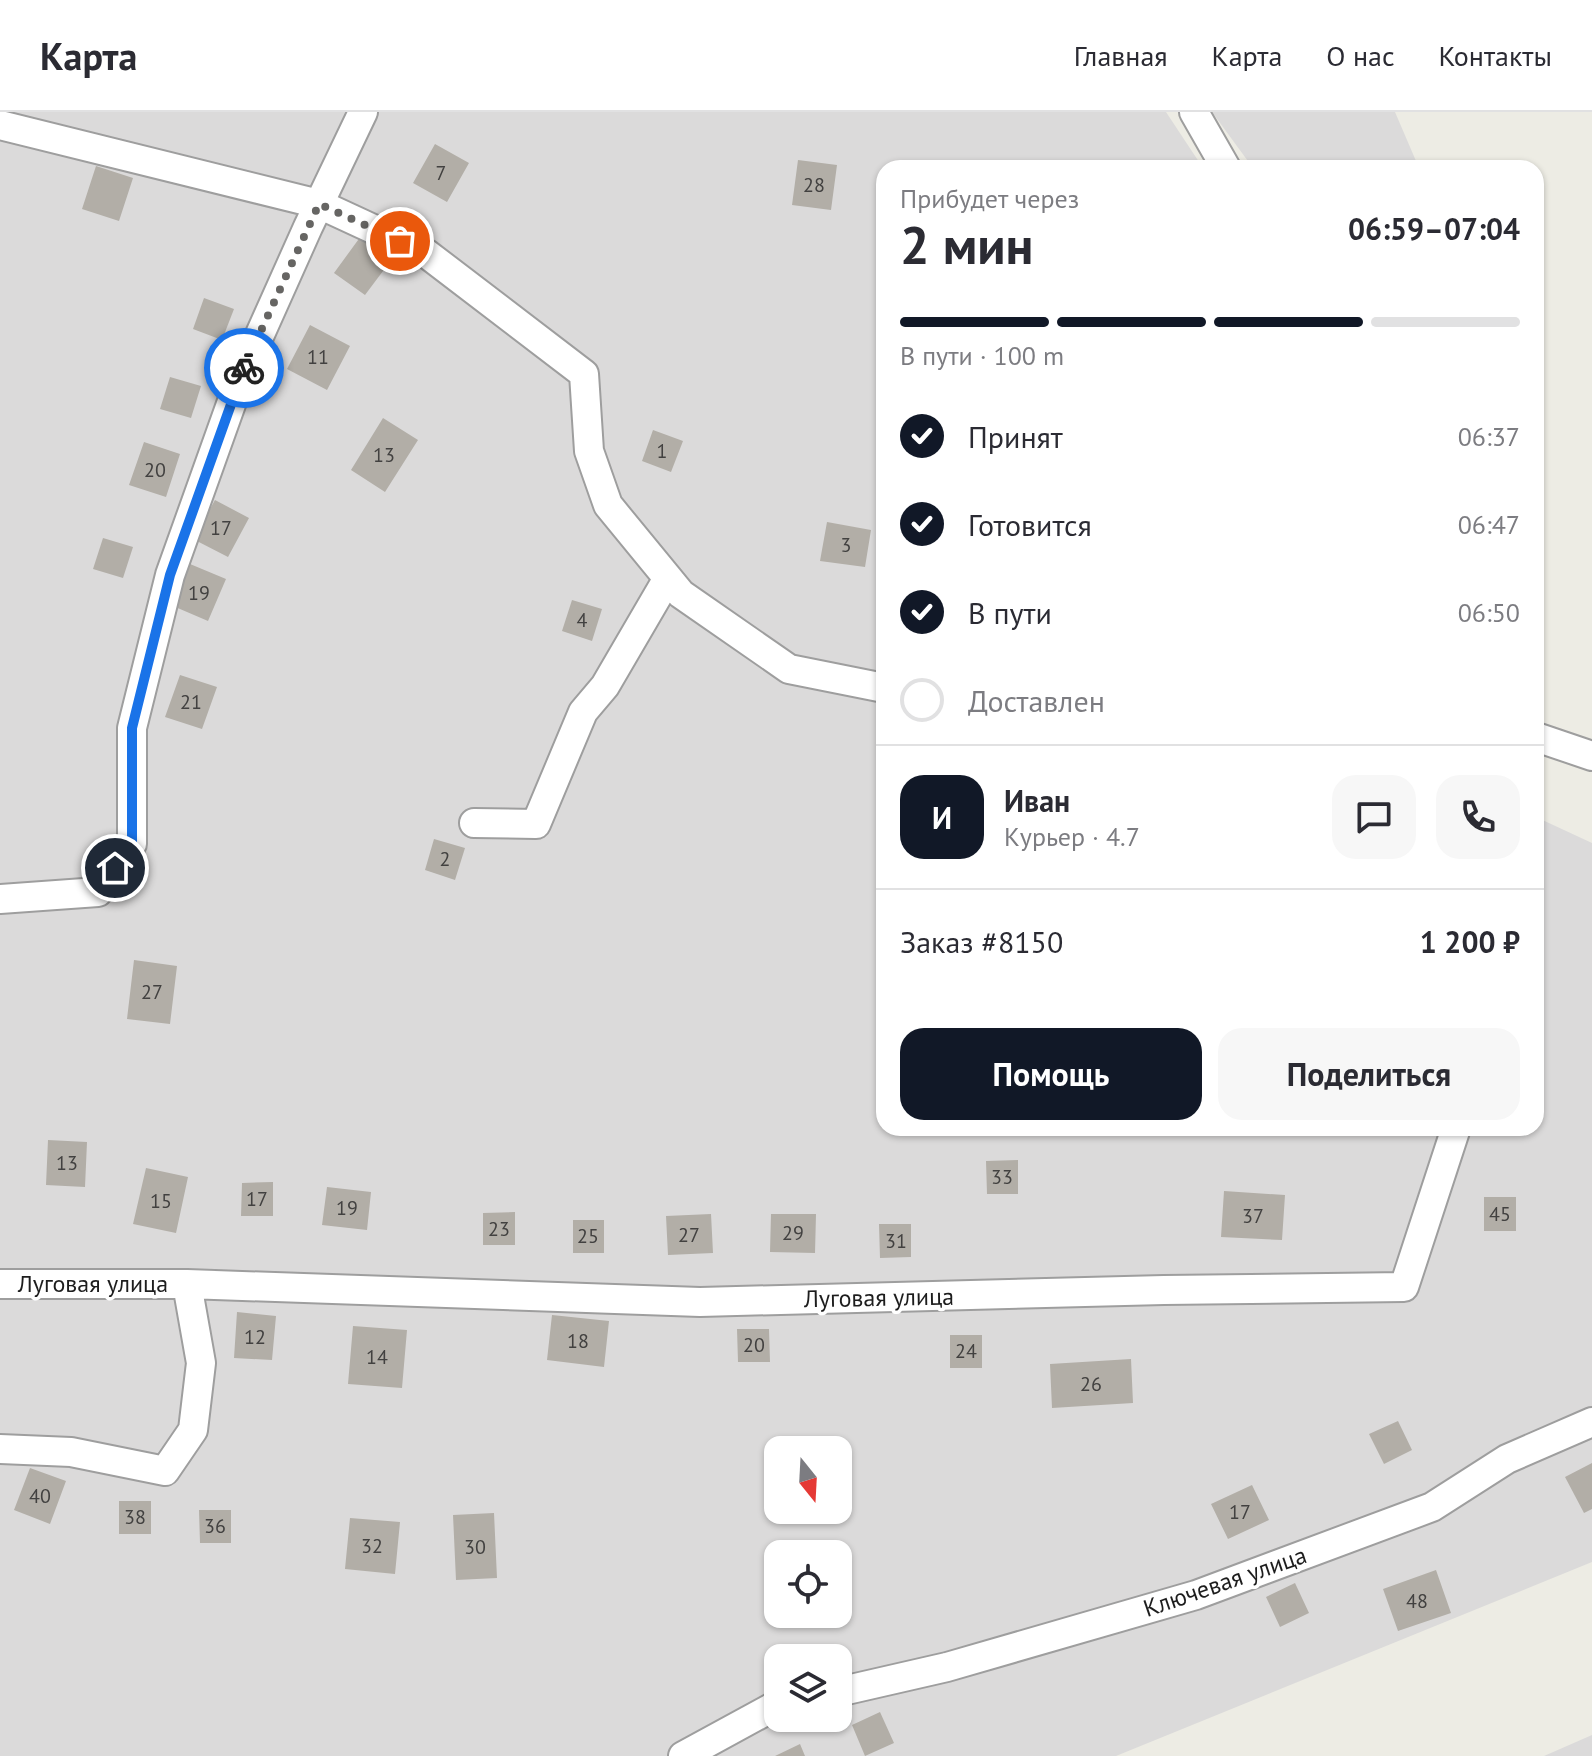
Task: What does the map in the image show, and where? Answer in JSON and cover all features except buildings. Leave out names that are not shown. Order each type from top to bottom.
[{"type":"street","points":[[0,899],[98,892],[132,844],[132,728],[170,575],[240,379],[363,112]]},
{"type":"street","points":[[1194,112],[1221,160]]},
{"type":"street","points":[[0,125],[319,204],[427,254],[584,374],[589,451],[608,505],[681,594],[789,669],[876,686]]},
{"type":"street","points":[[474,823],[536,824],[583,712],[605,686],[668,578]]},
{"type":"street","points":[[1544,740],[1592,756]]},
{"type":"street","name":"Луговая улица","points":[[0,1284],[187,1284],[700,1302],[1404,1287],[1453,1136]]},
{"type":"street","name":"Луговая улица","points":[[0,1449],[71,1452],[165,1471],[193,1430],[195,1417],[201,1363],[187,1284]]},
{"type":"street","name":"Ключевая улица","points":[[852,1689],[947,1667],[1196,1595],[1432,1507],[1507,1459],[1592,1422]]},
{"type":"street","points":[[683,1756],[764,1712]]},
{"type":"shaded area","points":[[0,112],[1166,112],[1198,160],[876,160],[876,1136],[1544,1136],[1544,821],[1592,843],[1592,1562],[1116,1756],[0,1756]]},
{"type":"shaded area","points":[[1212,112],[1395,112],[1416,160],[1247,160]]},
{"type":"shaded area","points":[[1592,1735],[1592,1756],[1544,1756]]},
{"type":"way so far","points":[[244,368],[319,204],[400,241]]},
{"type":"route","points":[[115,868],[132,844],[132,728],[170,575],[244,368]]}]
